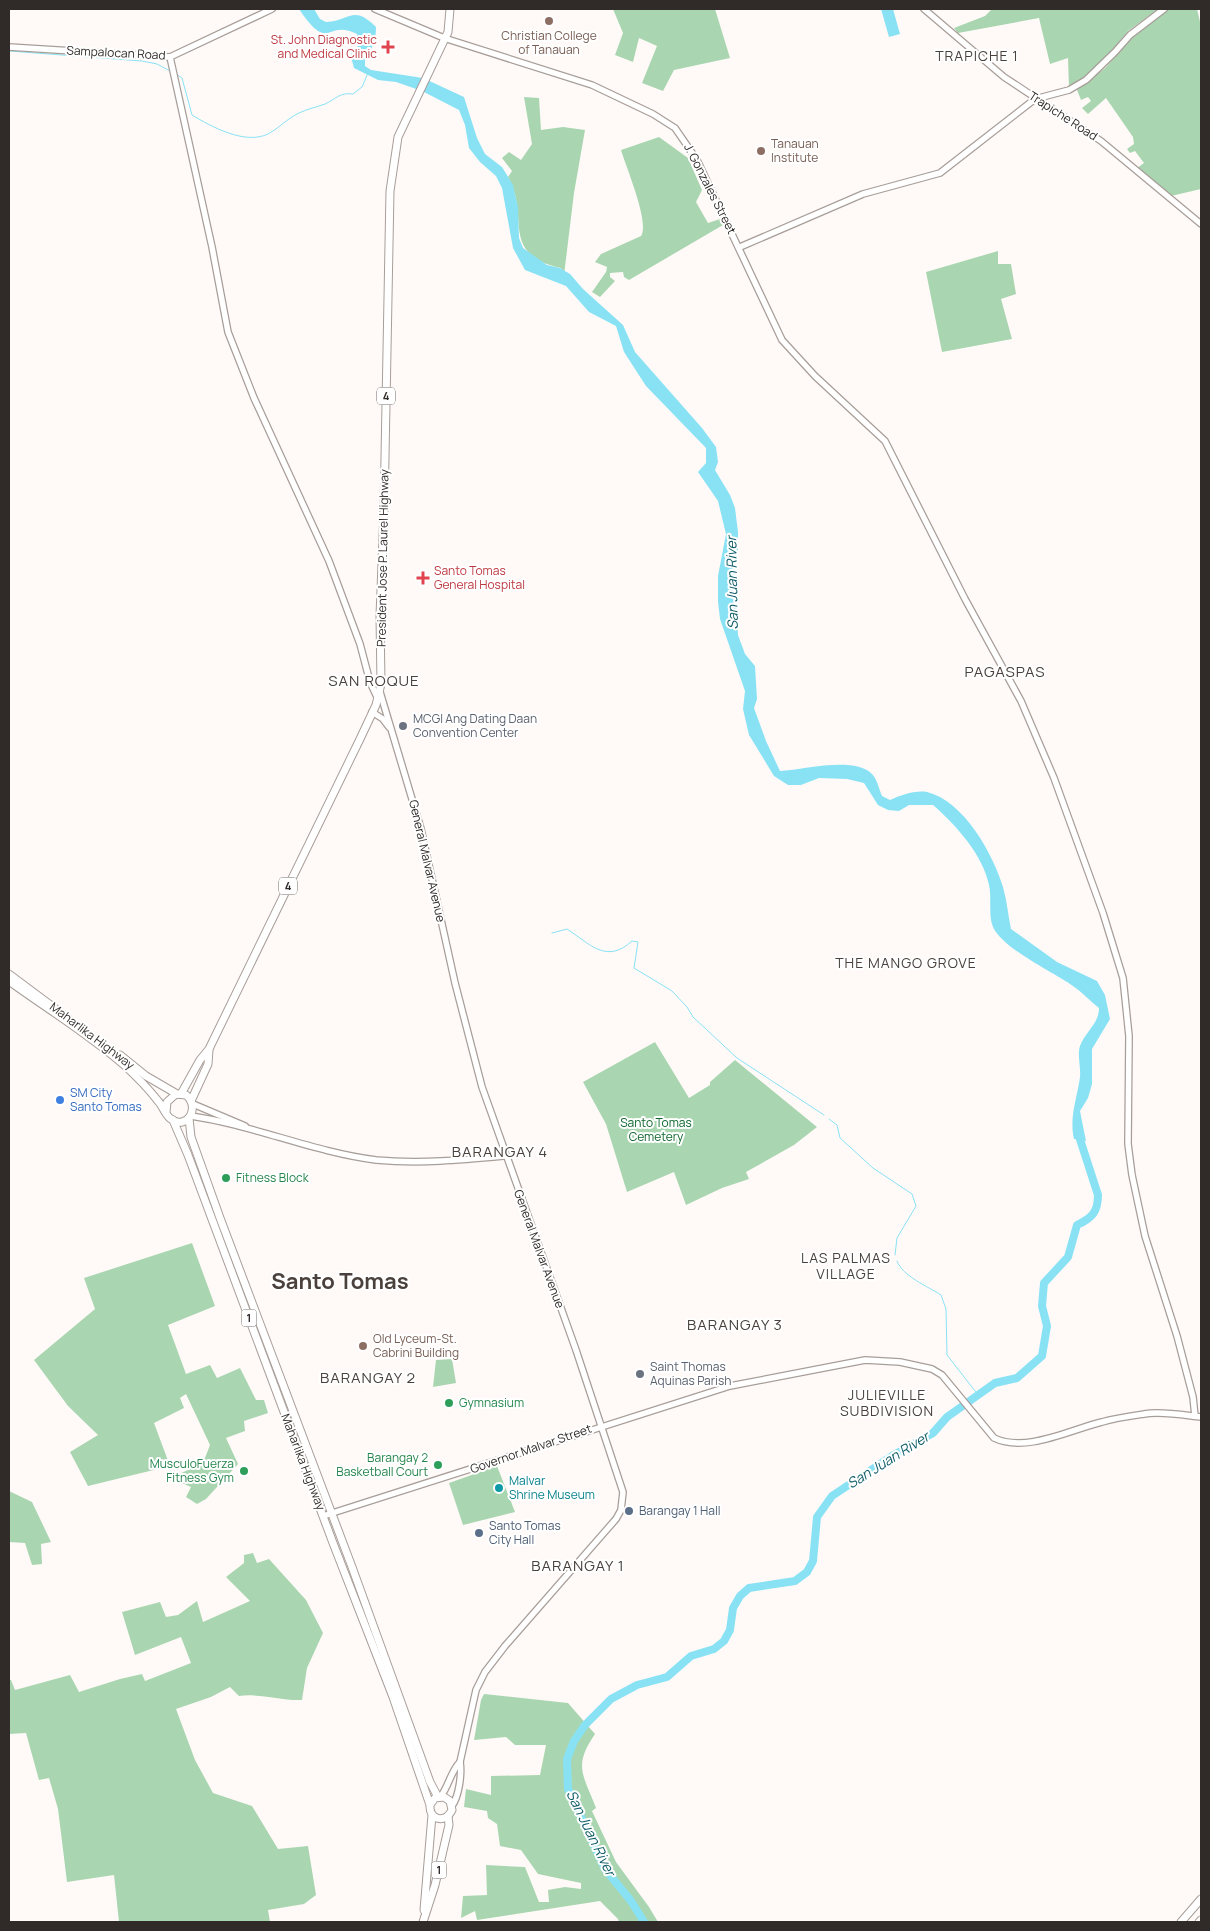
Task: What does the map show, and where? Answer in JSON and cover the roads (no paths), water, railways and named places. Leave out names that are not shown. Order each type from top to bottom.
[{"type":"highway","name":"President Jose P. Laurel Highway","points":[[444,38],[446,9]]},
{"type":"highway","name":"President Jose P. Laurel Highway","points":[[179,1094],[209,1049],[379,695],[389,198],[398,137],[412,104],[448,32],[450,9]]},
{"type":"highway","name":"Maharlika Highway","points":[[9,974],[146,1076],[179,1094]]},
{"type":"highway","name":"Maharlika Highway","points":[[9,981],[122,1063],[146,1087],[166,1112]]},
{"type":"highway","name":"President Jose P. Laurel Highway","points":[[192,1102],[208,1064],[209,1049]]},
{"type":"highway","points":[[166,1112],[168,1100],[179,1094],[192,1102]]},
{"type":"highway","name":"1","points":[[190,1117],[192,1102]]},
{"type":"highway","name":"1","points":[[166,1112],[173,1120]]},
{"type":"highway","name":"Maharlika Highway","points":[[190,1117],[190,1137],[213,1200],[332,1513],[430,1782],[440,1796]]},
{"type":"highway","points":[[173,1120],[180,1122],[190,1117]]},
{"type":"highway","name":"Maharlika Highway","points":[[173,1120],[188,1155],[393,1697],[430,1805]]},
{"type":"highway","points":[[430,1805],[440,1796]]},
{"type":"highway","name":"1","points":[[423,1922],[437,1876],[449,1825],[448,1816],[452,1806],[448,1799],[440,1796]]},
{"type":"highway","name":"1","points":[[423,1922],[432,1815],[430,1805]]},
{"type":"highway","points":[[432,1815],[440,1819],[448,1816]]},
{"type":"highway","points":[[1181,1922],[1201,1899]]},
{"type":"main road","name":"Sampalocan Road","points":[[9,47],[170,57],[272,9]]},
{"type":"main road","name":"J. Gonzales Street","points":[[375,9],[444,38],[592,85],[665,121],[683,138],[694,154],[740,247],[782,340],[815,376],[885,441],[965,599],[1021,701],[1057,786],[1103,913],[1123,978],[1129,1036],[1129,1158],[1145,1236],[1177,1336],[1198,1417]]},
{"type":"main road","name":"Trapiche Road","points":[[924,9],[977,56],[1035,99],[1101,141],[1201,224]]},
{"type":"main road","points":[[740,247],[863,194],[940,173],[1035,99],[1068,90],[1086,80],[1130,35],[1164,9]]},
{"type":"main road","name":"General Malvar Avenue","points":[[170,57],[212,247],[228,332],[254,398],[315,527],[355,630],[370,682],[379,695],[391,729],[421,829],[471,1051],[506,1156],[573,1342],[623,1492],[621,1510],[616,1519],[505,1646],[485,1672],[476,1690],[460,1762],[461,1770],[452,1806]]},
{"type":"main road","points":[[372,712],[383,719],[391,729]]},
{"type":"main road","points":[[192,1102],[249,1129]]},
{"type":"main road","points":[[190,1117],[249,1129],[337,1153],[375,1160],[427,1162],[506,1156]]},
{"type":"main road","name":"Governor Malvar Street","points":[[323,1516],[730,1386],[849,1362],[880,1360],[932,1369],[942,1375],[994,1438],[1004,1443],[1020,1443],[1049,1437],[1103,1421],[1147,1414],[1198,1417]]},
{"type":"main road","name":"General Malvar Avenue","points":[[440,1796],[450,1781],[454,1768],[460,1762]]},
{"type":"water","points":[[299,9],[314,9],[320,19],[326,22],[351,15],[362,16],[376,27],[375,40],[365,58],[365,66],[371,70],[423,78],[464,97],[477,138],[485,154],[502,167],[513,185],[518,207],[519,238],[523,248],[547,265],[560,268],[570,274],[583,289],[623,325],[635,352],[702,428],[716,447],[718,462],[715,470],[730,495],[735,508],[738,532],[738,549],[734,564],[738,635],[745,654],[755,666],[757,699],[754,708],[780,771],[828,765],[853,766],[864,769],[872,774],[877,781],[882,796],[890,800],[913,792],[927,792],[940,797],[965,817],[984,845],[1003,887],[1011,929],[1057,962],[1097,981],[1105,995],[1110,1019],[1092,1049],[1092,1084],[1088,1098],[1080,1111],[1086,1141],[1074,1139],[1072,1123],[1080,1077],[1079,1050],[1082,1041],[1097,1019],[1099,1008],[1076,988],[1017,952],[998,935],[993,927],[990,912],[989,885],[981,863],[959,831],[933,805],[909,805],[899,811],[888,810],[878,805],[864,783],[847,779],[819,778],[801,785],[788,785],[774,776],[749,735],[743,709],[745,691],[720,619],[718,576],[726,534],[718,501],[698,472],[706,463],[706,448],[646,386],[624,352],[616,326],[589,312],[566,286],[525,270],[513,248],[502,188],[496,176],[480,162],[469,148],[465,125],[459,110],[422,91],[396,82],[378,80],[354,68],[351,57],[352,50],[358,46],[357,34],[347,30],[323,33],[309,23]]},
{"type":"water","points":[[881,9],[893,9],[900,34],[889,37]]},
{"type":"waterway","points":[[9,51],[142,61],[157,64],[170,71]]},
{"type":"waterway","points":[[176,74],[182,78],[192,115],[209,125],[229,133],[239,136],[259,137],[268,134],[305,110],[325,104],[341,95],[353,94],[362,87],[368,73]]},
{"type":"waterway","points":[[552,933],[567,929],[590,945],[606,951],[623,948],[632,941],[638,942],[634,968],[672,991],[687,1007],[693,1017],[737,1058],[824,1115]]},
{"type":"waterway","points":[[829,1119],[837,1125],[840,1138],[873,1168],[912,1194],[916,1206],[897,1238],[895,1255]]},
{"type":"waterway","name":"San Juan River","points":[[644,1922],[631,1901],[605,1869],[568,1789],[567,1759],[574,1741],[585,1725],[611,1699],[637,1685],[667,1677],[691,1656],[714,1649],[724,1641],[730,1630],[733,1608],[740,1596],[749,1588],[795,1581],[807,1572],[813,1561],[817,1517],[832,1496],[892,1456],[933,1433],[947,1417],[995,1383],[1017,1378],[1042,1356],[1047,1326],[1042,1306],[1044,1283],[1068,1257],[1077,1225],[1087,1220],[1093,1214],[1098,1201],[1098,1195],[1077,1130]]},
{"type":"waterway","points":[[897,1261],[904,1272],[941,1295],[946,1309],[947,1355],[979,1396]]},
{"type":"place","name":"Christian College of Tanauan","points":[[549,21]]},
{"type":"place","name":"St. John Diagnostic and Medical Clinic","points":[[388,47]]},
{"type":"place","name":"Tanauan Institute","points":[[761,151]]},
{"type":"place","name":"Santo Tomas General Hospital","points":[[423,578]]},
{"type":"place","name":"MCGI Ang Dating Daan Convention Center","points":[[403,726]]},
{"type":"place","name":"SM City Santo Tomas","points":[[60,1100]]},
{"type":"place","name":"Fitness Block","points":[[226,1178]]},
{"type":"place","name":"Old Lyceum-St. Cabrini Building","points":[[363,1346]]},
{"type":"place","name":"Saint Thomas Aquinas Parish","points":[[640,1374]]},
{"type":"place","name":"Gymnasium","points":[[449,1403]]},
{"type":"place","name":"Barangay 2 Basketball Court","points":[[438,1465]]},
{"type":"place","name":"MusculoFuerza Fitness Gym","points":[[244,1471]]},
{"type":"place","name":"Malvar Shrine Museum","points":[[499,1488]]},
{"type":"place","name":"Barangay 1 Hall","points":[[629,1511]]},
{"type":"place","name":"Santo Tomas City Hall","points":[[479,1533]]},
{"type":"district","name":"TRAPICHE 1","points":[[977,56]]},
{"type":"district","name":"PAGASPAS","points":[[1005,672]]},
{"type":"district","name":"SAN ROQUE","points":[[374,681]]},
{"type":"district","name":"THE MANGO GROVE","points":[[906,963]]},
{"type":"district","name":"BARANGAY 4","points":[[500,1152]]},
{"type":"district","name":"LAS PALMAS VILLAGE","points":[[846,1266]]},
{"type":"district","name":"Santo Tomas","points":[[340,1281]]},
{"type":"district","name":"BARANGAY 3","points":[[735,1325]]},
{"type":"district","name":"BARANGAY 2","points":[[368,1378]]},
{"type":"district","name":"JULIEVILLE SUBDIVISION","points":[[887,1404]]},
{"type":"district","name":"BARANGAY 1","points":[[578,1566]]},
{"type":"park label","name":"Santo Tomas Cemetery","points":[[656,1130]]}]
